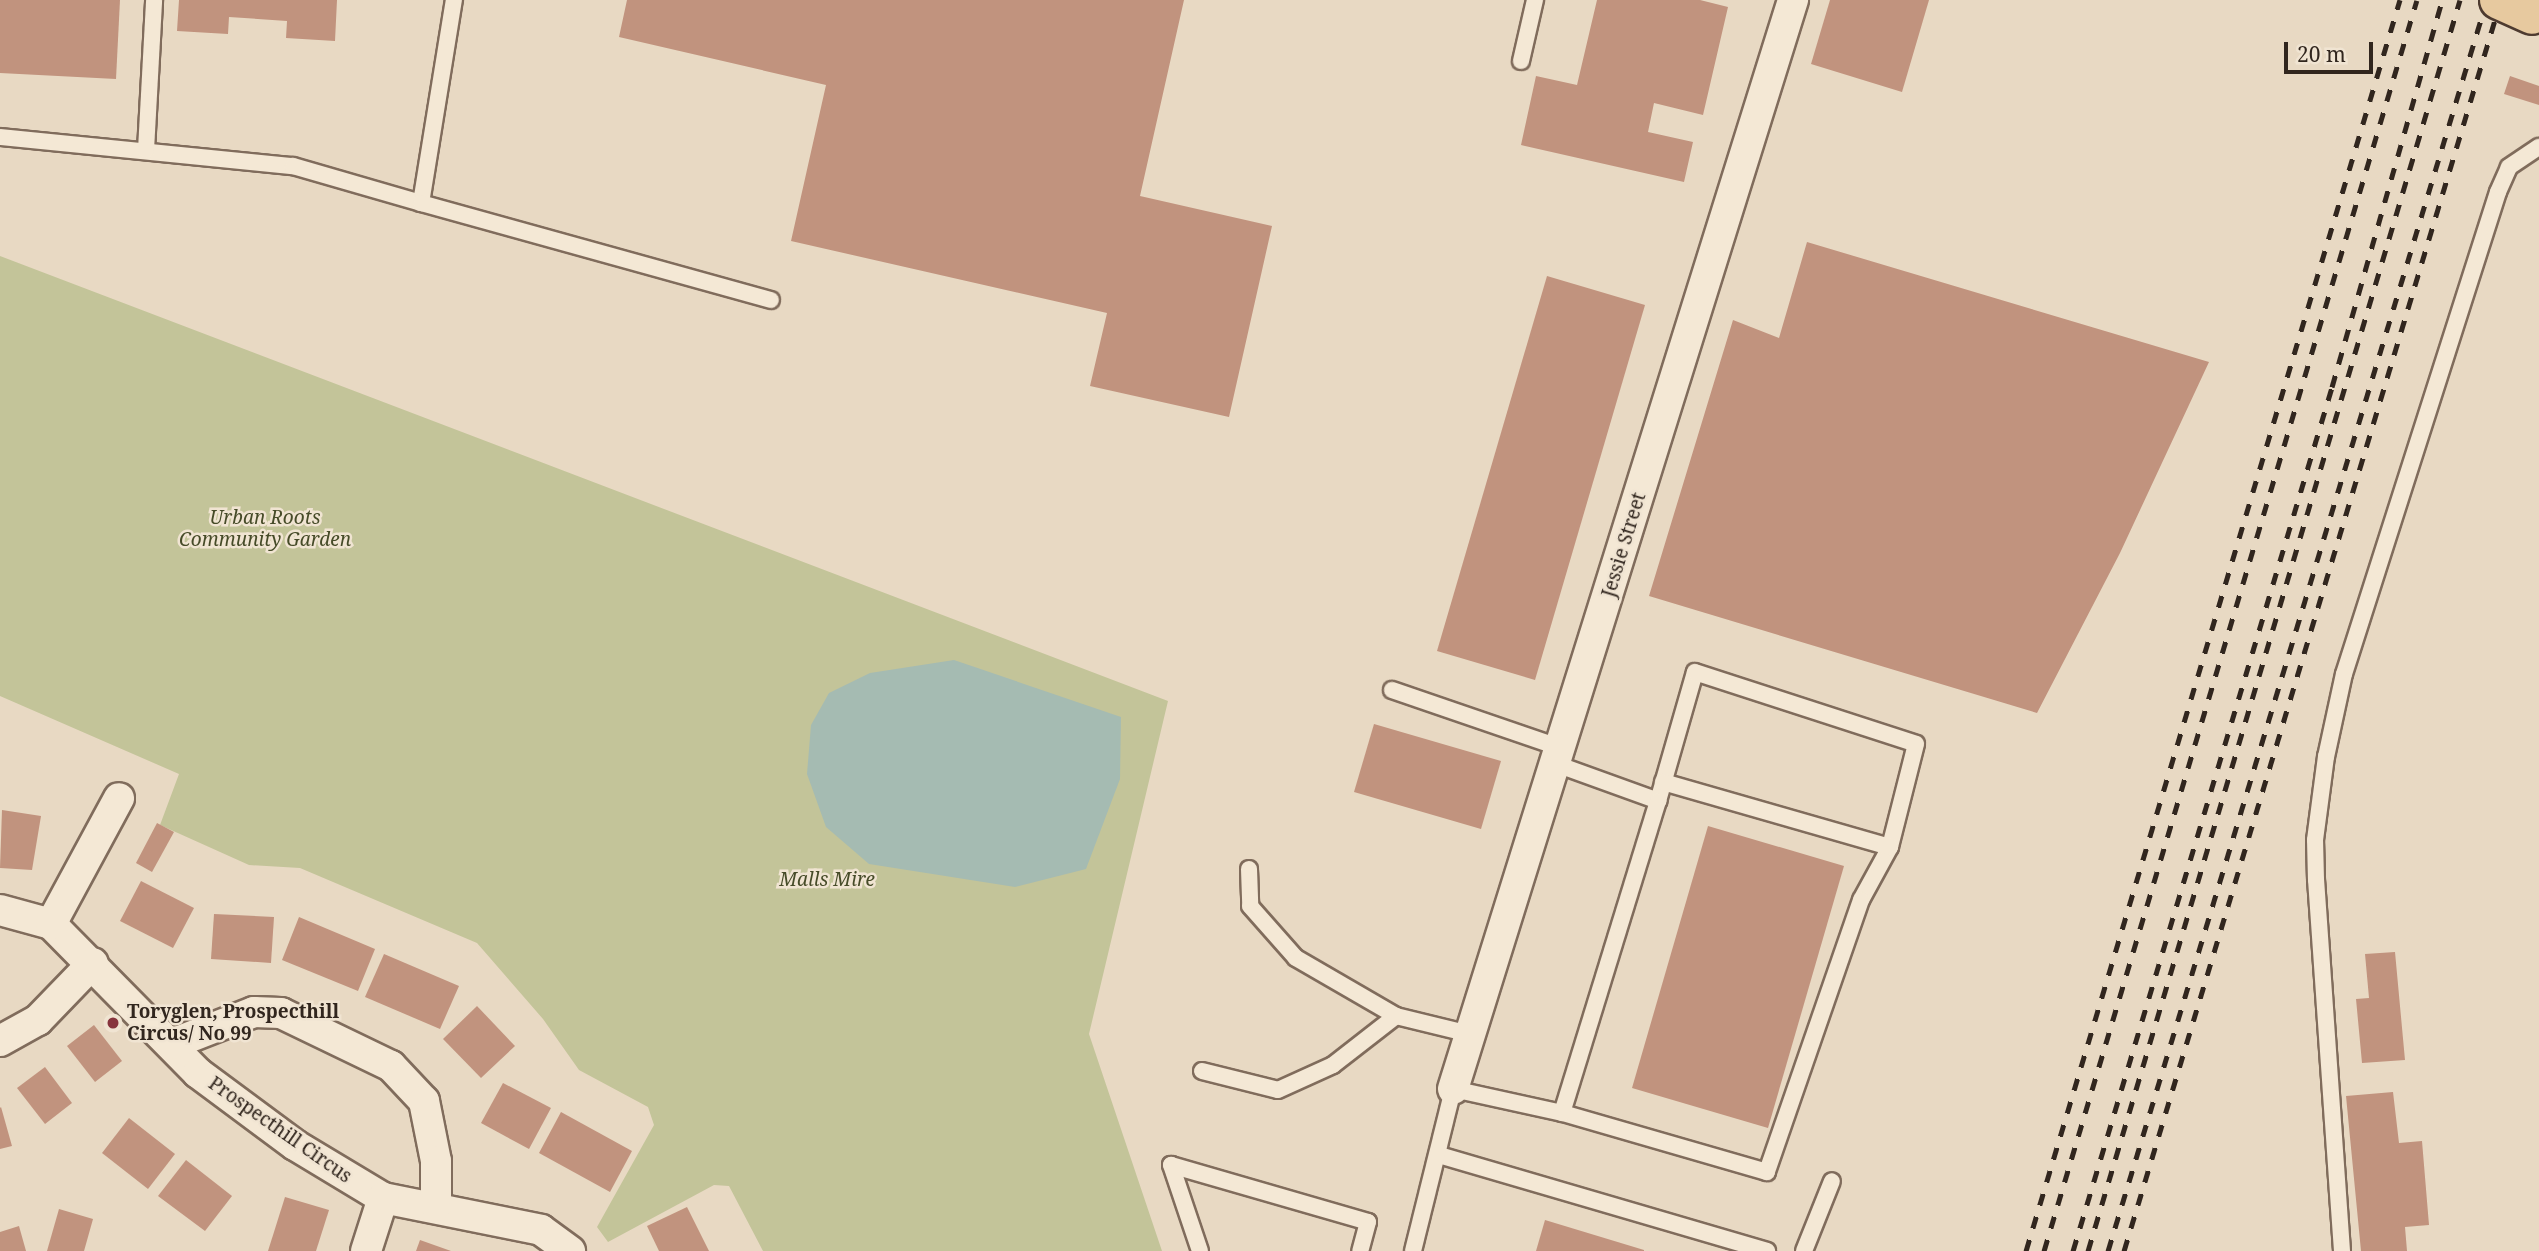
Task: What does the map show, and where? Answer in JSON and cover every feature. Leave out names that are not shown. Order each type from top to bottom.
[{"type":"street","name":"Jessie Street","points":[[1453,1089],[1793,0]]},
{"type":"street","points":[[51,924],[120,798]]},
{"type":"street","name":"Prospecthill Circus","points":[[0,910],[51,924],[198,1073],[295,1145],[383,1198],[436,1206],[541,1230],[570,1251]]},
{"type":"street","points":[[0,1041],[38,1020],[93,964]]},
{"type":"street","points":[[172,1044],[254,1012],[281,1013],[391,1066],[424,1101],[436,1161],[436,1206]]},
{"type":"street","points":[[366,1251],[383,1198]]},
{"type":"lane","points":[[146,149],[154,0]]},
{"type":"lane","points":[[421,204],[454,0]]},
{"type":"lane","points":[[1521,61],[1535,0]]},
{"type":"lane","points":[[0,137],[146,149],[293,166],[771,300]]},
{"type":"lane","points":[[2342,1251],[2316,880],[2315,840],[2326,757],[2344,674],[2498,192],[2510,167],[2539,147]]},
{"type":"lane","points":[[1413,1251],[1439,1155],[1453,1089],[1562,1113],[1767,1172],[1861,900],[1890,847],[1916,744],[1695,672],[1562,1113]]},
{"type":"lane","points":[[1392,690],[1559,756],[1658,801]]},
{"type":"lane","points":[[1663,782],[1890,847]]},
{"type":"lane","points":[[1249,869],[1250,906],[1296,958],[1396,1016],[1471,1034]]},
{"type":"lane","points":[[1202,1071],[1278,1090],[1295,1086],[1350,1054],[1396,1016]]},
{"type":"lane","points":[[1439,1155],[1767,1251]]},
{"type":"lane","points":[[1200,1251],[1171,1165],[1368,1222],[1360,1251]]},
{"type":"lane","points":[[1804,1251],[1832,1181]]},
{"type":"green space","name":"Malls Mire","points":[[0,256],[1168,701],[1089,1034],[1162,1251],[763,1251],[729,1186],[714,1185],[608,1242],[597,1227],[654,1125],[648,1107],[579,1070],[543,1019],[477,943],[300,868],[249,865],[160,825],[179,774],[0,696]]},
{"type":"shaded area","points":[[954,660],[1121,717],[1120,779],[1086,869],[1015,887],[869,864],[826,827],[807,774],[811,725],[829,693],[870,673]]},
{"type":"building","points":[[0,0],[120,0],[116,79],[0,73]]},
{"type":"building","points":[[179,0],[337,0],[335,41],[286,38],[287,21],[229,17],[228,34],[177,31]]},
{"type":"building","points":[[627,0],[1184,0],[1140,196],[1272,226],[1229,417],[1090,386],[1107,313],[791,241],[826,85],[619,37]]},
{"type":"building","points":[[1597,0],[1700,0],[1728,7],[1703,115],[1654,103],[1648,132],[1693,142],[1684,182],[1521,145],[1536,76],[1577,85]]},
{"type":"building","points":[[1830,0],[1929,0],[1902,92],[1811,64]]},
{"type":"building","points":[[2510,76],[2539,86],[2539,105],[2504,94]]},
{"type":"building","points":[[1807,242],[2209,362],[2120,553],[2037,713],[1649,596],[1733,320],[1779,338]]},
{"type":"building","points":[[1547,276],[1645,305],[1535,680],[1437,651]]},
{"type":"building","points":[[1374,724],[1501,761],[1481,829],[1354,792]]},
{"type":"building","points":[[2,810],[41,816],[32,870],[0,868]]},
{"type":"building","points":[[157,823],[174,832],[152,872],[136,863]]},
{"type":"building","points":[[1708,826],[1844,866],[1768,1128],[1632,1088]]},
{"type":"building","points":[[141,881],[194,908],[173,948],[120,921]]},
{"type":"building","points":[[214,914],[274,917],[271,963],[211,959]]},
{"type":"building","points":[[299,917],[375,949],[358,991],[282,960]]},
{"type":"building","points":[[2395,952],[2405,1060],[2362,1063],[2356,999],[2369,998],[2365,954]]},
{"type":"building","points":[[384,954],[459,986],[440,1029],[365,997]]},
{"type":"building","points":[[477,1006],[515,1046],[481,1078],[443,1039]]},
{"type":"building","points":[[94,1025],[122,1061],[95,1082],[67,1046]]},
{"type":"building","points":[[45,1067],[72,1103],[45,1124],[17,1088]]},
{"type":"building","points":[[503,1083],[551,1108],[529,1149],[481,1123]]},
{"type":"building","points":[[2393,1092],[2399,1143],[2422,1141],[2429,1225],[2405,1227],[2407,1251],[2361,1251],[2346,1096]]},
{"type":"building","points":[[0,1108],[12,1146],[0,1149]]},
{"type":"building","points":[[561,1112],[632,1151],[610,1192],[539,1153]]},
{"type":"building","points":[[129,1118],[175,1154],[148,1189],[102,1153]]},
{"type":"building","points":[[186,1160],[232,1196],[205,1231],[158,1196]]},
{"type":"building","points":[[285,1197],[329,1210],[316,1251],[268,1251]]},
{"type":"building","points":[[687,1207],[709,1251],[659,1251],[647,1226]]},
{"type":"building","points":[[59,1209],[93,1219],[84,1251],[47,1251]]},
{"type":"building","points":[[1545,1220],[1644,1250],[1644,1251],[1536,1251]]},
{"type":"building","points":[[19,1226],[26,1251],[0,1251],[0,1232]]},
{"type":"building","points":[[420,1240],[451,1251],[416,1251]]},
{"type":"railway","points":[[2026,1251],[2400,0]]},
{"type":"railway","points":[[2044,1251],[2417,0]]},
{"type":"railway","points":[[2073,1251],[2332,387],[2442,0]]},
{"type":"railway","points":[[2088,1251],[2460,0]]},
{"type":"railway","points":[[2108,1251],[2487,0]]},
{"type":"railway","points":[[2124,1251],[2501,0]]},
{"type":"place","name":"Toryglen, Prospecthill Circus/ No 99","points":[[113,1023]]},
{"type":"park label","name":"Urban Roots Community Garden","points":[[265,529]]}]
